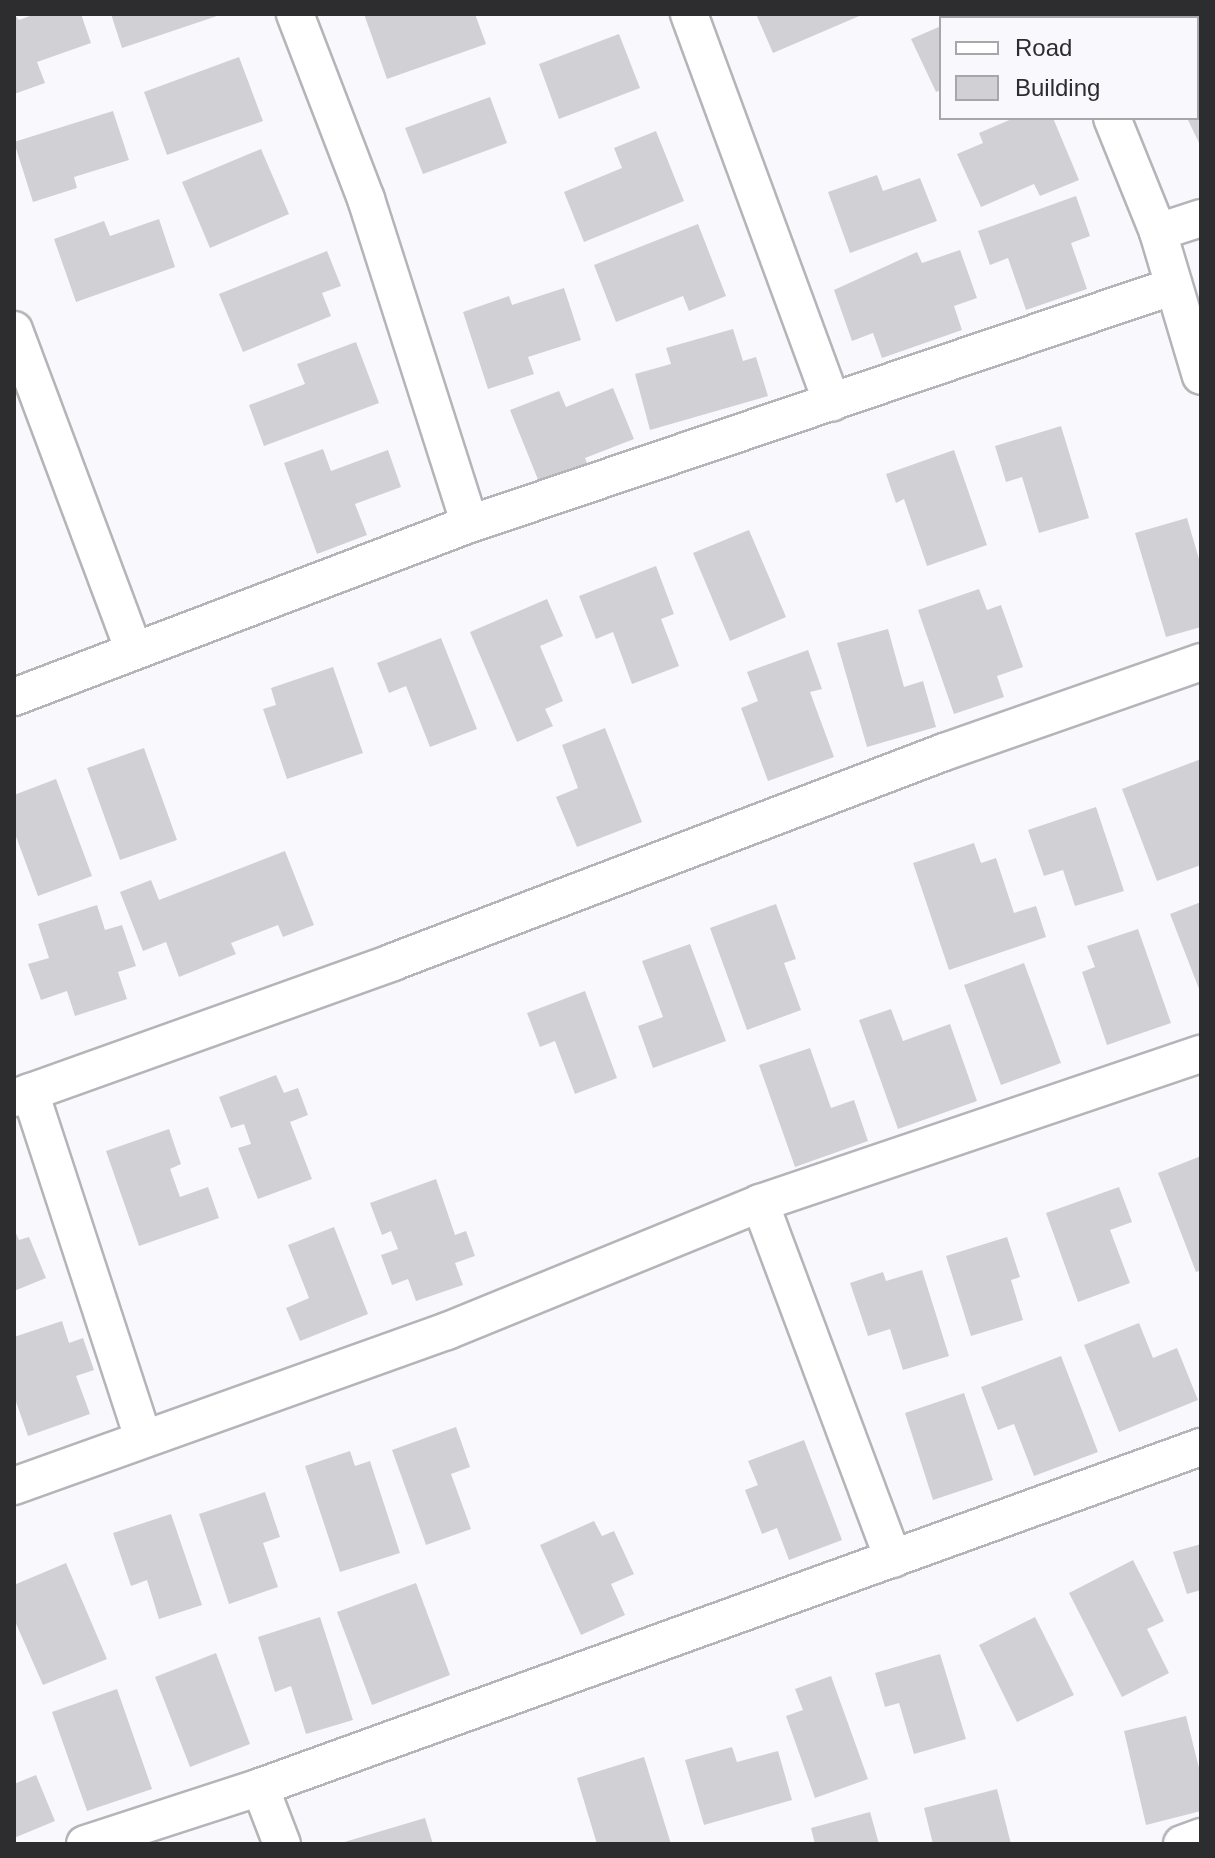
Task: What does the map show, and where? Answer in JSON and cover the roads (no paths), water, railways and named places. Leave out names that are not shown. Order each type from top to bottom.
[{"type":"street","points":[[295,14],[366,199],[470,524]]},
{"type":"street","points":[[689,14],[832,402]]},
{"type":"street","points":[[1113,120],[1158,232],[1171,287],[1201,376]]},
{"type":"street","points":[[1158,232],[1201,218]]},
{"type":"street","points":[[14,697],[133,648],[470,524],[1171,287]]},
{"type":"street","points":[[14,330],[133,648]]},
{"type":"street","points":[[143,1437],[22,1095],[393,962],[944,752],[1201,662]]},
{"type":"street","points":[[14,1486],[143,1437],[447,1331],[760,1203],[1201,1054]]},
{"type":"street","points":[[760,1203],[893,1559]]},
{"type":"street","points":[[85,1844],[260,1787],[1201,1447]]},
{"type":"street","points":[[260,1787],[282,1844]]},
{"type":"street","points":[[1182,1844],[1201,1837]]}]
